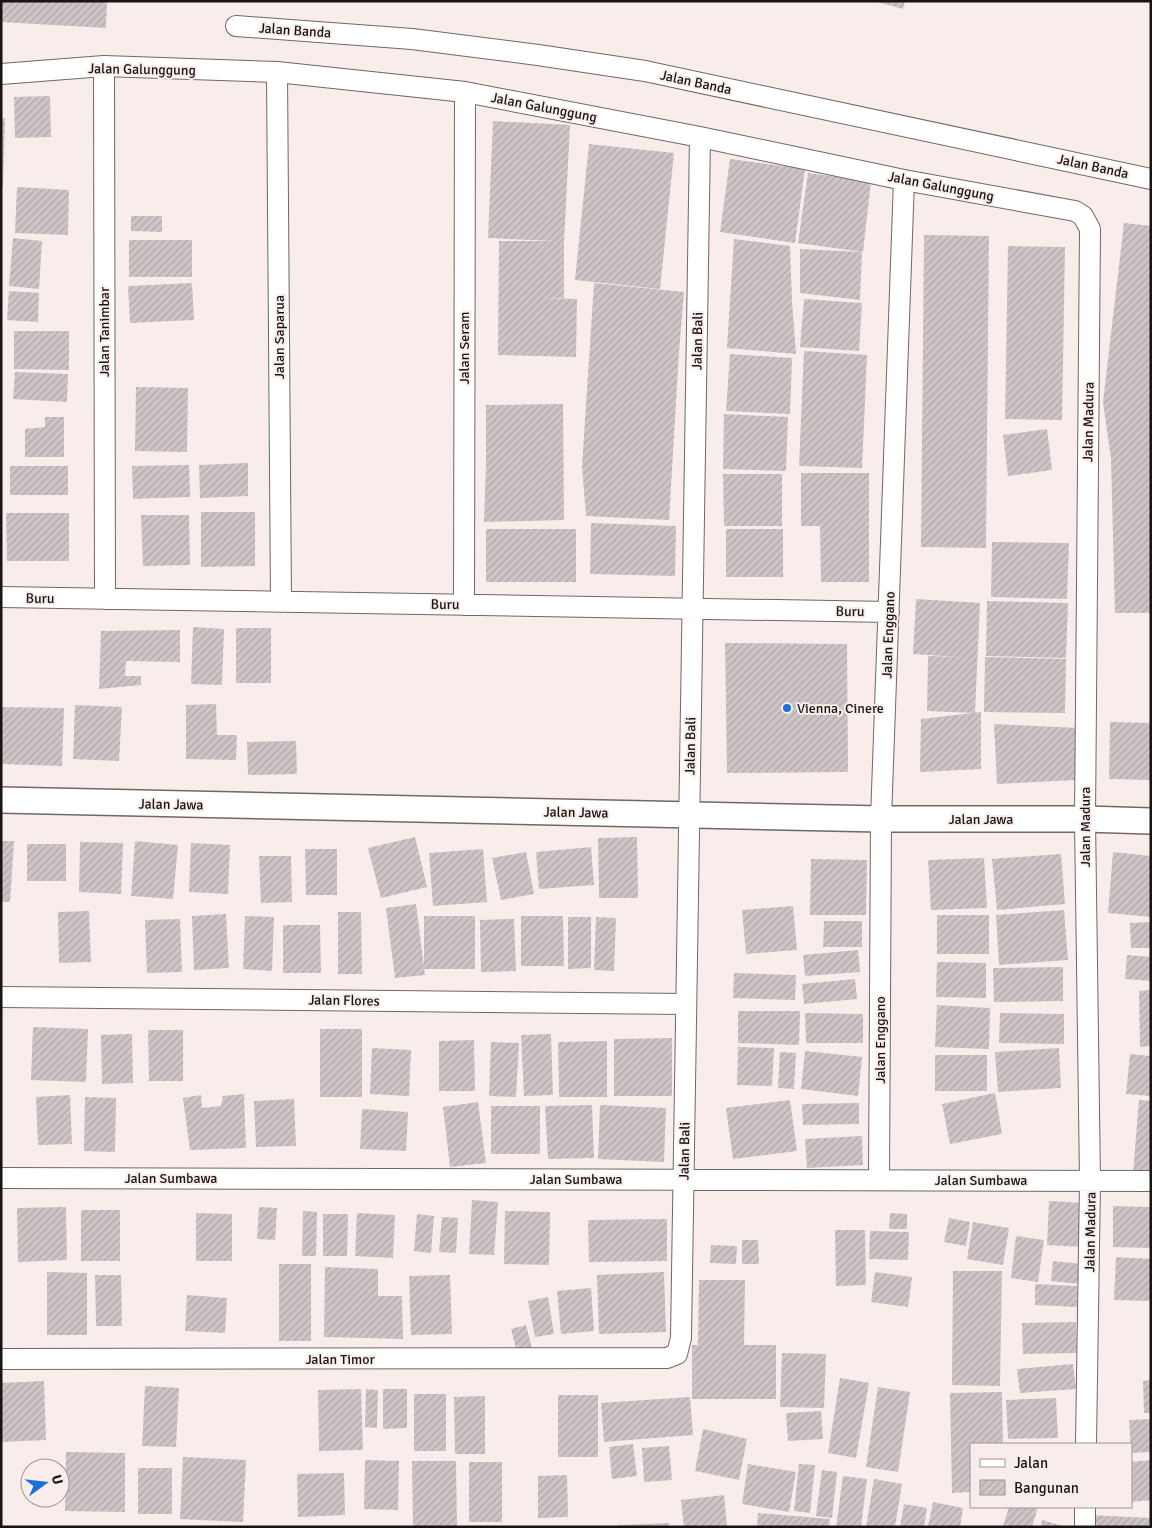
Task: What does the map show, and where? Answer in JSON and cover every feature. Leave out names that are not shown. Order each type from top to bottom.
[{"type":"street","name":"Jalan Banda","points":[[236,26],[412,39],[644,71],[1151,179]]},
{"type":"street","name":"Jalan Galunggung","points":[[1,74],[104,66],[277,72],[465,92],[700,137],[904,180],[1080,212]]},
{"type":"street","name":"Jalan Tanimbar","points":[[104,66],[105,599]]},
{"type":"street","name":"Jalan Saparua","points":[[277,72],[281,602]]},
{"type":"street","name":"Jalan Seram","points":[[464,605],[465,92]]},
{"type":"street","name":"Jalan Bali","points":[[677,1354],[681,1338],[684,1180],[700,137]]},
{"type":"street","name":"Jalan Enggano","points":[[879,1180],[881,819],[904,180]]},
{"type":"street","name":"Jalan Madura","points":[[1080,212],[1090,229],[1085,819],[1090,1181],[1086,1443]]},
{"type":"street","name":"Buru","points":[[1,597],[889,612]]},
{"type":"street","name":"Jalan Jawa","points":[[1,800],[881,819],[1085,819],[1151,821]]},
{"type":"street","name":"Jalan Flores","points":[[1,997],[686,1004]]},
{"type":"street","name":"Jalan Sumbawa","points":[[1,1178],[1151,1181]]},
{"type":"street","name":"Jalan Timor","points":[[1,1360],[667,1358],[677,1354]]},
{"type":"street","points":[[1085,1508],[1085,1527]]},
{"type":"building","points":[[1,1],[107,1],[106,28],[1,22]]},
{"type":"building","points":[[874,1],[905,1],[903,9]]},
{"type":"building","points":[[50,96],[51,137],[15,138],[14,97]]},
{"type":"building","points":[[1,118],[5,118],[3,186],[1,186]]},
{"type":"building","points":[[493,121],[570,125],[564,242],[564,298],[541,298],[577,299],[576,357],[498,355],[499,241],[555,241],[488,238]]},
{"type":"building","points":[[589,144],[674,153],[660,289],[575,280]]},
{"type":"building","points":[[730,159],[805,169],[795,243],[720,232]]},
{"type":"building","points":[[808,173],[871,181],[863,252],[798,243]]},
{"type":"building","points":[[17,187],[69,190],[68,235],[15,233]]},
{"type":"building","points":[[131,216],[162,216],[162,232],[131,231]]},
{"type":"building","points":[[1124,223],[1151,226],[1151,613],[1115,613],[1111,459],[1103,402]]},
{"type":"building","points":[[924,235],[989,236],[986,548],[921,547]]},
{"type":"building","points":[[13,238],[42,241],[39,289],[9,286]]},
{"type":"building","points":[[734,239],[790,246],[796,354],[727,348]]},
{"type":"building","points":[[129,240],[192,240],[192,277],[129,277]]},
{"type":"building","points":[[1008,246],[1065,247],[1062,420],[1005,419]]},
{"type":"building","points":[[800,249],[862,252],[860,300],[800,293]]},
{"type":"building","points":[[192,283],[194,320],[130,323],[128,286]]},
{"type":"building","points":[[594,283],[684,292],[669,520],[586,516],[582,466]]},
{"type":"building","points":[[9,291],[39,293],[38,322],[7,320]]},
{"type":"building","points":[[804,299],[862,303],[859,351],[800,347]]},
{"type":"building","points":[[14,331],[69,331],[69,370],[14,369]]},
{"type":"building","points":[[804,351],[867,355],[862,468],[799,466]]},
{"type":"building","points":[[730,354],[792,358],[790,414],[726,411]]},
{"type":"building","points":[[15,372],[68,374],[67,402],[13,399]]},
{"type":"building","points":[[136,387],[188,388],[187,452],[135,451]]},
{"type":"building","points":[[563,404],[564,520],[484,522],[486,405]]},
{"type":"building","points":[[724,414],[788,417],[786,471],[723,469]]},
{"type":"building","points":[[45,417],[64,417],[64,457],[25,457],[25,429],[45,427]]},
{"type":"building","points":[[1047,429],[1052,470],[1008,476],[1003,435]]},
{"type":"building","points":[[248,463],[248,496],[200,498],[199,465]]},
{"type":"building","points":[[189,465],[190,497],[133,499],[132,466]]},
{"type":"building","points":[[10,466],[68,466],[68,495],[10,495]]},
{"type":"building","points":[[801,473],[869,473],[869,582],[821,582],[820,526],[801,526]]},
{"type":"building","points":[[723,474],[782,474],[782,526],[724,526]]},
{"type":"building","points":[[201,512],[255,512],[255,566],[201,567]]},
{"type":"building","points":[[6,513],[69,513],[69,561],[7,561]]},
{"type":"building","points":[[141,515],[189,515],[190,565],[143,566]]},
{"type":"building","points":[[591,523],[676,526],[675,576],[590,574]]},
{"type":"building","points":[[486,529],[576,529],[576,582],[486,582]]},
{"type":"building","points":[[726,529],[783,529],[783,577],[726,577]]},
{"type":"building","points":[[992,542],[1069,543],[1067,599],[991,597]]},
{"type":"building","points":[[916,599],[980,603],[975,713],[927,711],[928,656],[960,657],[913,654]]},
{"type":"building","points":[[987,601],[1068,603],[1066,658],[986,656]]},
{"type":"building","points":[[193,627],[224,629],[222,685],[191,684]]},
{"type":"building","points":[[236,628],[271,628],[271,683],[236,683]]},
{"type":"building","points":[[180,630],[180,662],[126,661],[125,676],[141,676],[141,685],[99,689],[101,631]]},
{"type":"building","name":"Vienna, Cinere","points":[[725,643],[847,644],[848,772],[727,773]]},
{"type":"building","points":[[985,657],[1066,659],[1065,713],[984,712]]},
{"type":"building","points":[[216,704],[217,735],[237,735],[236,760],[186,759],[186,705]]},
{"type":"building","points":[[75,705],[122,707],[119,761],[73,759]]},
{"type":"building","points":[[1,707],[64,708],[62,766],[1,764]]},
{"type":"building","points":[[981,712],[981,769],[920,772],[921,719]]},
{"type":"building","points":[[1110,722],[1151,723],[1151,780],[1109,779]]},
{"type":"building","points":[[994,724],[1078,728],[1076,780],[997,784]]},
{"type":"building","points":[[296,741],[297,774],[248,775],[247,742]]},
{"type":"building","points":[[415,837],[427,887],[381,898],[368,848]]},
{"type":"building","points":[[637,837],[638,898],[599,898],[598,838]]},
{"type":"building","points":[[1,841],[14,841],[10,902],[1,902]]},
{"type":"building","points":[[135,841],[178,845],[173,899],[131,896]]},
{"type":"building","points":[[80,842],[123,843],[121,894],[79,892]]},
{"type":"building","points":[[191,843],[230,845],[228,894],[189,892]]},
{"type":"building","points":[[27,844],[66,844],[66,881],[27,881]]},
{"type":"building","points":[[591,847],[594,885],[539,889],[536,852]]},
{"type":"building","points":[[305,849],[337,849],[337,895],[306,895]]},
{"type":"building","points":[[483,849],[487,902],[433,906],[429,853]]},
{"type":"building","points":[[526,852],[534,894],[501,900],[492,858]]},
{"type":"building","points":[[1113,852],[1151,856],[1151,917],[1108,913]]},
{"type":"building","points":[[1061,854],[1065,904],[997,910],[992,859]]},
{"type":"building","points":[[259,856],[291,856],[292,902],[261,903]]},
{"type":"building","points":[[984,858],[987,908],[931,910],[928,860]]},
{"type":"building","points":[[811,859],[867,860],[866,915],[810,915]]},
{"type":"building","points":[[416,904],[425,975],[395,978],[386,908]]},
{"type":"building","points":[[793,906],[797,950],[746,954],[742,910]]},
{"type":"building","points":[[1064,910],[1068,960],[999,965],[996,915]]},
{"type":"building","points":[[89,911],[91,962],[59,963],[58,912]]},
{"type":"building","points":[[338,912],[361,912],[362,974],[338,974]]},
{"type":"building","points":[[226,914],[229,968],[194,970],[192,916]]},
{"type":"building","points":[[937,915],[989,915],[989,954],[937,954]]},
{"type":"building","points":[[245,916],[274,917],[272,971],[243,969]]},
{"type":"building","points":[[424,916],[475,916],[475,969],[424,969]]},
{"type":"building","points":[[521,916],[563,916],[564,966],[521,966]]},
{"type":"building","points":[[568,917],[591,917],[591,968],[568,969]]},
{"type":"building","points":[[596,917],[616,918],[614,971],[594,970]]},
{"type":"building","points":[[180,919],[182,972],[147,973],[145,920]]},
{"type":"building","points":[[514,919],[516,971],[481,972],[480,920]]},
{"type":"building","points":[[824,921],[862,921],[862,947],[823,947]]},
{"type":"building","points":[[1151,922],[1151,948],[1131,948],[1130,923]]},
{"type":"building","points":[[283,925],[320,925],[321,973],[283,973]]},
{"type":"building","points":[[858,950],[860,972],[805,976],[803,955]]},
{"type":"building","points":[[1127,955],[1151,957],[1151,981],[1125,979]]},
{"type":"building","points":[[937,962],[986,963],[986,998],[936,997]]},
{"type":"building","points":[[1063,967],[1063,1001],[994,1002],[993,968]]},
{"type":"building","points":[[734,973],[796,975],[795,1000],[733,998]]},
{"type":"building","points":[[855,979],[857,999],[804,1004],[802,984]]},
{"type":"building","points":[[1151,990],[1151,1046],[1140,1047],[1139,991]]},
{"type":"building","points":[[937,1005],[990,1008],[989,1049],[935,1047]]},
{"type":"building","points":[[738,1011],[800,1011],[799,1045],[738,1043]]},
{"type":"building","points":[[805,1013],[863,1014],[863,1043],[806,1043]]},
{"type":"building","points":[[1000,1013],[1064,1014],[1064,1044],[999,1043]]},
{"type":"building","points":[[33,1027],[88,1029],[86,1082],[31,1080]]},
{"type":"building","points":[[320,1029],[362,1029],[362,1097],[320,1097]]},
{"type":"building","points":[[148,1030],[183,1030],[183,1081],[149,1081]]},
{"type":"building","points":[[132,1034],[133,1083],[102,1084],[101,1035]]},
{"type":"building","points":[[551,1034],[553,1095],[524,1096],[521,1035]]},
{"type":"building","points":[[672,1038],[672,1096],[614,1096],[614,1039]]},
{"type":"building","points":[[474,1040],[475,1091],[439,1091],[439,1041]]},
{"type":"building","points":[[607,1041],[607,1097],[559,1097],[558,1042]]},
{"type":"building","points":[[491,1042],[519,1043],[516,1097],[489,1096]]},
{"type":"building","points":[[738,1047],[774,1048],[772,1086],[737,1085]]},
{"type":"building","points":[[372,1048],[411,1050],[409,1096],[370,1094]]},
{"type":"building","points":[[1059,1048],[1061,1088],[998,1092],[995,1052]]},
{"type":"building","points":[[805,1051],[862,1057],[858,1096],[801,1089]]},
{"type":"building","points":[[780,1052],[796,1053],[794,1089],[778,1088]]},
{"type":"building","points":[[1130,1054],[1151,1056],[1151,1096],[1126,1094]]},
{"type":"building","points":[[935,1055],[987,1055],[987,1091],[935,1091]]},
{"type":"building","points":[[995,1093],[1002,1134],[950,1144],[942,1104]]},
{"type":"building","points":[[244,1094],[246,1148],[190,1150],[183,1098],[201,1095],[202,1108],[221,1106],[223,1096]]},
{"type":"building","points":[[70,1095],[72,1144],[38,1145],[36,1097]]},
{"type":"building","points":[[85,1097],[116,1098],[115,1152],[84,1151]]},
{"type":"building","points":[[294,1099],[296,1146],[256,1147],[254,1101]]},
{"type":"building","points":[[790,1100],[797,1151],[733,1159],[726,1108]]},
{"type":"building","points":[[1139,1100],[1151,1101],[1151,1174],[1133,1173]]},
{"type":"building","points":[[478,1102],[486,1163],[450,1167],[443,1107]]},
{"type":"building","points":[[859,1103],[859,1124],[803,1125],[802,1104]]},
{"type":"building","points":[[592,1105],[594,1158],[548,1159],[545,1106]]},
{"type":"building","points":[[600,1105],[666,1108],[664,1162],[598,1159]]},
{"type":"building","points":[[491,1106],[540,1106],[540,1154],[491,1154]]},
{"type":"building","points":[[362,1109],[408,1112],[406,1151],[360,1149]]},
{"type":"building","points":[[862,1136],[863,1165],[807,1168],[805,1139]]},
{"type":"building","points":[[472,1200],[498,1202],[494,1255],[469,1254]]},
{"type":"building","points":[[1049,1201],[1084,1203],[1082,1247],[1047,1245]]},
{"type":"building","points":[[1113,1206],[1151,1207],[1151,1248],[1113,1247]]},
{"type":"building","points":[[66,1207],[67,1260],[18,1262],[17,1208]]},
{"type":"building","points":[[259,1207],[277,1208],[275,1240],[257,1239]]},
{"type":"building","points":[[81,1210],[120,1210],[120,1261],[81,1261]]},
{"type":"building","points":[[303,1211],[317,1212],[316,1256],[302,1256]]},
{"type":"building","points":[[505,1211],[550,1212],[549,1265],[504,1264]]},
{"type":"building","points":[[196,1213],[232,1214],[232,1261],[196,1261]]},
{"type":"building","points":[[357,1213],[395,1215],[393,1258],[355,1256]]},
{"type":"building","points":[[890,1213],[907,1214],[907,1229],[889,1229]]},
{"type":"building","points":[[323,1214],[348,1214],[347,1256],[323,1256]]},
{"type":"building","points":[[417,1214],[434,1216],[431,1253],[414,1251]]},
{"type":"building","points":[[442,1217],[458,1218],[456,1253],[439,1252]]},
{"type":"building","points":[[949,1218],[970,1222],[966,1246],[944,1242]]},
{"type":"building","points":[[667,1219],[667,1261],[589,1262],[588,1220]]},
{"type":"building","points":[[973,1222],[1009,1228],[1003,1265],[967,1259]]},
{"type":"building","points":[[835,1230],[865,1230],[866,1285],[836,1286]]},
{"type":"building","points":[[870,1231],[909,1232],[908,1260],[869,1259]]},
{"type":"building","points":[[1016,1236],[1044,1240],[1038,1282],[1011,1278]]},
{"type":"building","points":[[742,1240],[758,1240],[759,1264],[742,1264]]},
{"type":"building","points":[[711,1245],[737,1246],[736,1264],[710,1263]]},
{"type":"building","points":[[1116,1257],[1151,1259],[1151,1301],[1114,1300]]},
{"type":"building","points":[[1053,1261],[1082,1264],[1080,1284],[1051,1281]]},
{"type":"building","points":[[279,1264],[311,1264],[311,1341],[279,1341]]},
{"type":"building","points":[[325,1267],[378,1269],[378,1296],[402,1296],[403,1339],[324,1337]]},
{"type":"building","points":[[953,1271],[1002,1271],[1000,1386],[952,1385]]},
{"type":"building","points":[[47,1272],[87,1273],[87,1335],[47,1335]]},
{"type":"building","points":[[664,1272],[666,1332],[599,1334],[597,1275]]},
{"type":"building","points":[[875,1272],[912,1277],[908,1307],[871,1302]]},
{"type":"building","points":[[95,1275],[121,1275],[122,1326],[96,1326]]},
{"type":"building","points":[[450,1275],[452,1334],[411,1335],[409,1276]]},
{"type":"building","points":[[699,1280],[745,1280],[744,1345],[776,1345],[776,1399],[692,1399],[692,1345],[698,1345]]},
{"type":"building","points":[[1035,1284],[1077,1286],[1077,1307],[1035,1305]]},
{"type":"building","points":[[591,1288],[594,1331],[561,1334],[557,1291]]},
{"type":"building","points":[[187,1295],[227,1298],[225,1333],[185,1331]]},
{"type":"building","points":[[548,1297],[554,1334],[535,1337],[528,1301]]},
{"type":"building","points":[[1076,1322],[1077,1353],[1023,1354],[1022,1323]]},
{"type":"building","points":[[526,1325],[533,1352],[518,1356],[511,1329]]},
{"type":"building","points":[[782,1353],[826,1354],[824,1408],[780,1407]]},
{"type":"building","points":[[1073,1364],[1076,1389],[1020,1393],[1017,1369]]},
{"type":"building","points":[[840,1378],[869,1383],[856,1458],[828,1453]]},
{"type":"building","points":[[1151,1380],[1151,1413],[1144,1413],[1143,1381]]},
{"type":"building","points":[[44,1381],[46,1440],[2,1442],[1,1383]]},
{"type":"building","points":[[145,1386],[179,1388],[176,1447],[142,1446]]},
{"type":"building","points":[[878,1387],[910,1392],[898,1472],[866,1467]]},
{"type":"building","points":[[361,1389],[363,1450],[319,1451],[318,1390]]},
{"type":"building","points":[[366,1389],[378,1390],[377,1428],[365,1427]]},
{"type":"building","points":[[383,1389],[407,1389],[407,1428],[383,1429]]},
{"type":"building","points":[[1002,1392],[1003,1443],[970,1443],[970,1492],[952,1493],[950,1393]]},
{"type":"building","points":[[414,1394],[446,1394],[446,1451],[414,1451]]},
{"type":"building","points":[[558,1395],[598,1395],[598,1457],[558,1457]]},
{"type":"building","points":[[485,1396],[485,1454],[455,1454],[454,1397]]},
{"type":"building","points":[[690,1397],[693,1435],[604,1442],[601,1403]]},
{"type":"building","points":[[1056,1398],[1058,1438],[1008,1439],[1006,1400]]},
{"type":"building","points":[[821,1411],[823,1439],[788,1441],[786,1413]]},
{"type":"building","points":[[1151,1419],[1151,1452],[1132,1453],[1129,1420]]},
{"type":"building","points":[[703,1429],[747,1439],[739,1480],[695,1471]]},
{"type":"building","points":[[633,1444],[637,1476],[612,1479],[609,1447]]},
{"type":"building","points":[[669,1446],[672,1480],[644,1482],[642,1448]]},
{"type":"building","points":[[66,1452],[125,1453],[125,1512],[65,1511],[65,1508],[70,1508],[70,1458],[66,1458]]},
{"type":"building","points":[[183,1457],[246,1460],[243,1522],[180,1519]]},
{"type":"building","points":[[365,1460],[399,1461],[398,1510],[364,1509]]},
{"type":"building","points":[[1151,1460],[1151,1500],[1132,1502],[1132,1462]]},
{"type":"building","points":[[412,1461],[456,1461],[457,1527],[413,1527]]},
{"type":"building","points":[[469,1462],[502,1462],[502,1522],[469,1522]]},
{"type":"building","points":[[748,1464],[796,1472],[789,1512],[742,1504]]},
{"type":"building","points":[[799,1464],[815,1465],[810,1513],[794,1511]]},
{"type":"building","points":[[138,1468],[172,1468],[172,1514],[138,1514]]},
{"type":"building","points":[[822,1470],[837,1472],[832,1518],[816,1516]]},
{"type":"building","points":[[344,1473],[345,1515],[298,1517],[297,1474]]},
{"type":"building","points":[[567,1475],[568,1517],[538,1518],[538,1476]]},
{"type":"building","points":[[843,1476],[867,1479],[861,1527],[836,1527]]},
{"type":"building","points":[[874,1479],[902,1484],[895,1527],[866,1527]]},
{"type":"building","points":[[724,1495],[727,1527],[684,1527],[681,1500]]},
{"type":"building","points":[[933,1502],[963,1508],[960,1527],[928,1527]]},
{"type":"building","points":[[904,1504],[927,1508],[924,1527],[900,1527]]},
{"type":"building","points":[[1009,1508],[1038,1508],[1032,1527],[1003,1527]]},
{"type":"building","points":[[758,1513],[830,1519],[829,1527],[757,1527]]},
{"type":"building","points":[[1090,1515],[1151,1518],[1151,1527],[1090,1527]]},
{"type":"building","points":[[1042,1520],[1063,1526],[1063,1527],[1041,1527]]},
{"type":"building","points":[[669,1523],[669,1527],[619,1527],[619,1525]]},
{"type":"place","name":"Vienna, Cinere","points":[[787,708]]}]
